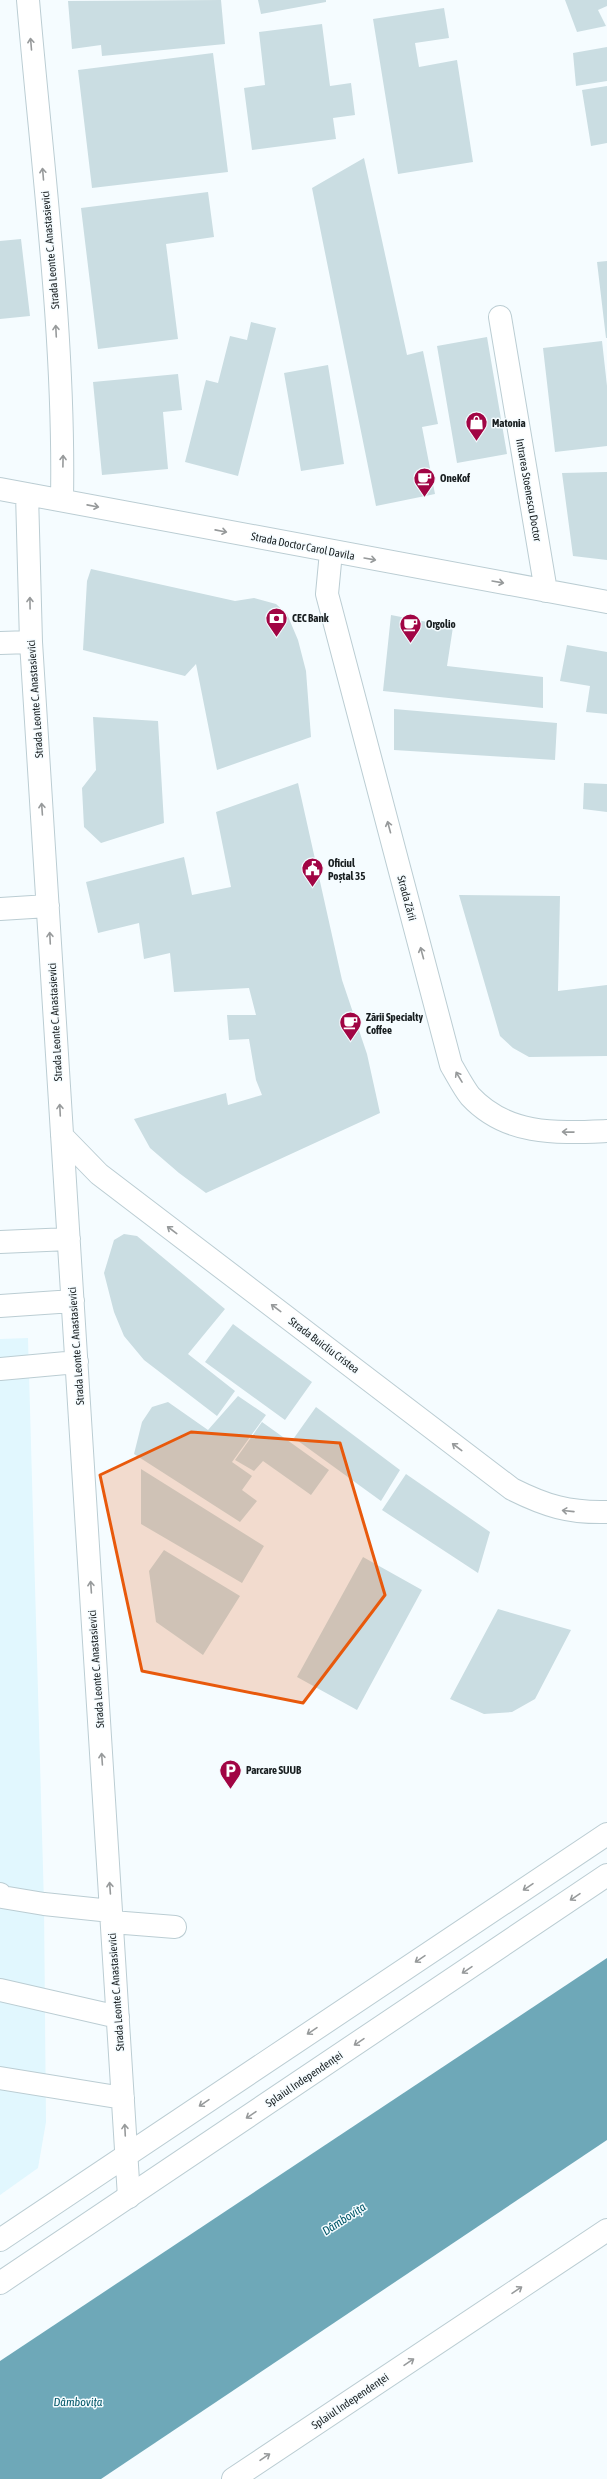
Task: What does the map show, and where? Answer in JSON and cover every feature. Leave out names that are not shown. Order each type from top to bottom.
[{"type":"street","name":"Strada Leonte C. Anastasievici","points":[[28,0],[56,327],[63,451],[62,500]]},
{"type":"street","name":"Intrarea Stoenescu Doctor","points":[[500,317],[546,592]]},
{"type":"street","name":"Strada Doctor Carol Davila","points":[[0,489],[331,552],[607,602]]},
{"type":"street","name":"Strada Leonte C. Anastasievici","points":[[27,494],[31,642],[129,2197]]},
{"type":"street","name":"Strada Zării","points":[[331,552],[327,594],[452,1065],[470,1095],[487,1111],[513,1126],[550,1131],[607,1132]]},
{"type":"street","points":[[0,643],[31,642]]},
{"type":"street","points":[[0,909],[48,906]]},
{"type":"street","name":"Strada Buicliu Cristea","points":[[62,1136],[99,1174],[512,1489],[538,1502],[562,1510],[607,1512]]},
{"type":"street","points":[[0,1242],[69,1239]]},
{"type":"street","points":[[0,1306],[73,1301]]},
{"type":"street","points":[[0,1369],[77,1362]]},
{"type":"street","points":[[0,2240],[607,1834]]},
{"type":"street","name":"Splaiul Independenței","points":[[0,2283],[607,1875]]},
{"type":"street","points":[[0,1894],[2,1897],[175,1927]]},
{"type":"street","points":[[0,1990],[118,2017]]},
{"type":"street","points":[[0,2078],[123,2098]]},
{"type":"street","name":"Splaiul Independenței","points":[[233,2479],[607,2230]]},
{"type":"highlighted area","points":[[191,1432],[340,1443],[385,1595],[303,1703],[142,1671],[100,1475]]},
{"type":"shaded area","points":[[28,1338],[44,1904],[46,2122],[38,2168],[0,2195],[0,1339]]},
{"type":"water","name":"Dâmbovița","points":[[607,1958],[607,2140],[101,2479],[0,2479],[0,2361]]},
{"type":"building","points":[[221,0],[225,44],[102,56],[101,45],[72,49],[68,1]]},
{"type":"building","points":[[258,0],[326,0],[326,2],[261,14]]},
{"type":"building","points":[[565,0],[607,0],[607,6],[598,10],[606,26],[577,32]]},
{"type":"building","points":[[444,8],[449,38],[415,43],[419,67],[457,60],[473,162],[398,174],[373,19]]},
{"type":"building","points":[[322,24],[330,86],[351,83],[355,115],[333,118],[336,139],[252,150],[244,88],[265,85],[259,32]]},
{"type":"building","points":[[607,47],[607,81],[576,86],[573,53]]},
{"type":"building","points":[[213,53],[228,172],[92,188],[78,70]]},
{"type":"building","points":[[607,86],[607,143],[591,146],[582,90]]},
{"type":"building","points":[[364,158],[407,355],[423,351],[438,424],[422,427],[435,494],[376,506],[312,188]]},
{"type":"building","points":[[208,192],[214,237],[166,244],[178,339],[98,349],[81,208]]},
{"type":"building","points":[[21,239],[30,316],[0,319],[0,241]]},
{"type":"building","points":[[607,261],[607,338],[606,338],[597,262]]},
{"type":"building","points":[[251,322],[276,328],[238,476],[185,462],[206,380],[218,383],[230,336],[247,340]]},
{"type":"building","points":[[487,337],[507,454],[457,463],[437,346]]},
{"type":"building","points":[[602,341],[607,386],[607,446],[555,452],[543,348]]},
{"type":"building","points":[[328,365],[344,464],[301,471],[284,373]]},
{"type":"building","points":[[178,374],[182,410],[163,412],[168,469],[102,475],[93,382]]},
{"type":"building","points":[[607,472],[607,560],[573,556],[562,473]]},
{"type":"building","points":[[91,569],[235,601],[254,598],[276,604],[287,614],[298,640],[306,671],[311,737],[217,770],[196,664],[185,676],[83,650],[87,581]]},
{"type":"building","points":[[391,615],[453,627],[447,666],[543,677],[543,708],[383,691]]},
{"type":"building","points":[[567,645],[607,652],[607,714],[586,712],[590,686],[560,681]]},
{"type":"building","points":[[394,709],[557,723],[555,760],[394,750]]},
{"type":"building","points":[[93,717],[158,721],[164,823],[101,843],[84,827],[82,788],[96,770]]},
{"type":"building","points":[[298,783],[342,980],[367,1054],[380,1113],[206,1193],[179,1173],[150,1148],[134,1119],[226,1093],[228,1105],[262,1095],[256,1080],[249,1039],[229,1040],[227,1015],[256,1015],[249,988],[174,992],[170,953],[144,959],[139,923],[98,933],[86,882],[184,857],[192,895],[231,887],[216,812]]},
{"type":"building","points":[[584,783],[607,784],[607,812],[583,809]]},
{"type":"building","points":[[459,895],[560,896],[558,991],[607,985],[607,1056],[529,1057],[513,1048],[500,1036]]},
{"type":"building","points":[[124,1234],[137,1236],[225,1309],[188,1354],[235,1391],[217,1416],[144,1360],[124,1336],[114,1312],[104,1273],[114,1240]]},
{"type":"building","points":[[233,1324],[312,1382],[285,1420],[205,1362]]},
{"type":"building","points":[[238,1396],[266,1415],[232,1462],[252,1476],[242,1490],[257,1501],[240,1522],[134,1454],[142,1422],[152,1407],[168,1402],[208,1430]]},
{"type":"building","points":[[316,1407],[400,1470],[381,1501],[294,1438]]},
{"type":"building","points":[[262,1422],[329,1470],[311,1495],[263,1461],[254,1471],[235,1460]]},
{"type":"building","points":[[141,1469],[264,1546],[242,1583],[141,1524]]},
{"type":"building","points":[[406,1474],[490,1532],[478,1573],[382,1510]]},
{"type":"building","points":[[164,1550],[240,1596],[203,1655],[156,1622],[149,1571]]},
{"type":"building","points":[[363,1557],[422,1590],[357,1710],[297,1677]]},
{"type":"building","points":[[498,1609],[571,1630],[535,1699],[512,1712],[484,1714],[450,1699]]},
{"type":"place","name":"Matonia","points":[[477,442]]},
{"type":"place","name":"OneKof","points":[[425,498]]},
{"type":"place","name":"CEC Bank","points":[[277,638]]},
{"type":"place","name":"Orgolio","points":[[410,644]]},
{"type":"place","name":"Oficiul Poștal 35","points":[[312,888]]},
{"type":"place","name":"Zării Specialty Coffee","points":[[351,1042]]},
{"type":"place","name":"Parcare SUUB","points":[[230,1790]]}]
